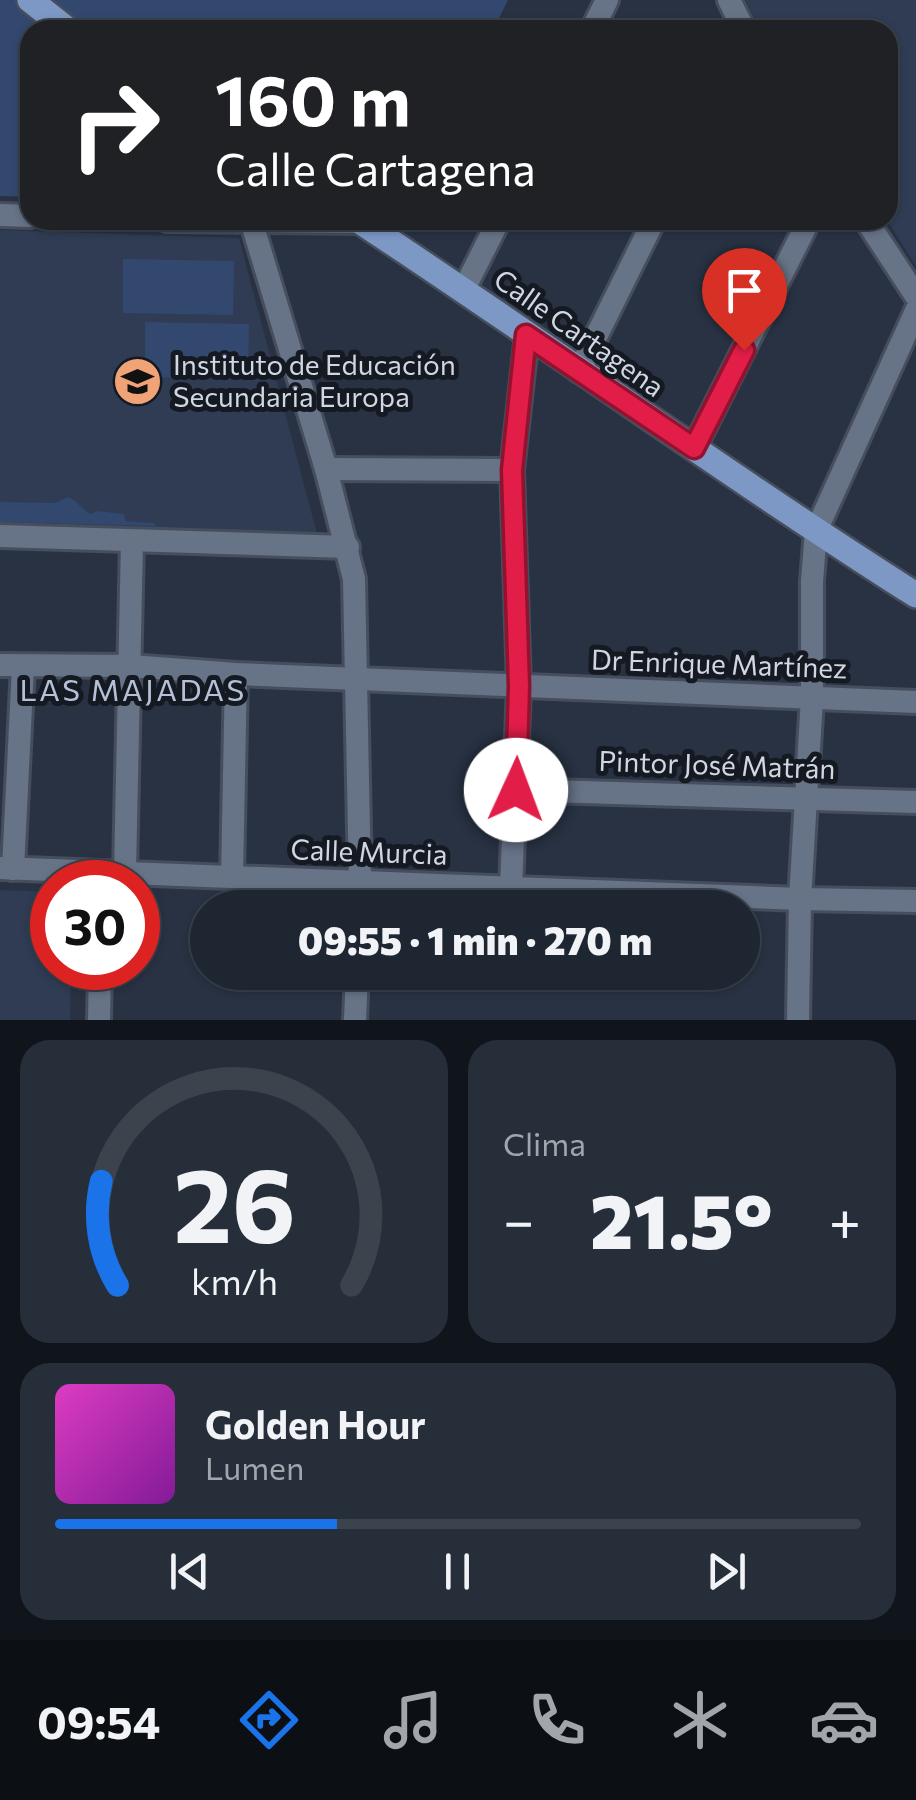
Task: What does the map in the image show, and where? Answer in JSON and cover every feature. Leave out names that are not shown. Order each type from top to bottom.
[{"type":"main road","points":[[30,0],[55,20]]},
{"type":"main road","name":"Calle Cartagena","points":[[373,230],[916,595]]},
{"type":"street","points":[[254,230],[326,469],[354,580],[359,890]]},
{"type":"street","points":[[464,289],[493,230]]},
{"type":"street","points":[[579,371],[649,230]]},
{"type":"street","points":[[694,448],[805,230]]},
{"type":"street","points":[[873,230],[916,296]]},
{"type":"street","points":[[798,1020],[816,531],[916,311]]},
{"type":"street","points":[[511,888],[519,686],[512,470],[526,335]]},
{"type":"street","points":[[326,469],[512,470]]},
{"type":"street","points":[[0,536],[348,548]]},
{"type":"street","points":[[111,860],[130,666],[132,541]]},
{"type":"street","points":[[7,868],[11,665]]},
{"type":"street","name":"Dr Enrique Martínez","points":[[11,665],[130,666],[236,674],[916,702]]},
{"type":"street","points":[[232,877],[236,674]]},
{"type":"street","name":"Pintor José Matrán","points":[[516,790],[916,802]]},
{"type":"street","name":"Calle Murcia","points":[[160,876],[916,901]]},
{"type":"street","points":[[100,990],[100,1020]]},
{"type":"street","points":[[355,1020],[356,990]]},
{"type":"shaded area","points":[[0,0],[16,0],[37,20],[20,20],[20,197],[0,196]]},
{"type":"shaded area","points":[[51,0],[508,0],[498,20],[78,20]]},
{"type":"shaded area","points":[[745,0],[916,0],[916,266],[893,230],[898,230],[898,20],[755,20]]},
{"type":"shaded area","name":"Instituto de Educación Secundaria Europa","points":[[0,230],[239,238],[317,534],[0,523]]},
{"type":"shaded area","points":[[123,259],[234,261],[233,315],[123,313]]},
{"type":"shaded area","points":[[145,322],[249,324],[248,379],[145,377]]},
{"type":"shaded area","points":[[68,497],[91,514],[124,514],[126,521],[156,526],[0,522],[0,502],[55,503]]},
{"type":"shaded area","points":[[0,890],[30,891],[30,990],[71,990],[70,1020],[0,1020]]},
{"type":"place","name":"Instituto de Educación Secundaria Europa","points":[[138,381]]},
{"type":"district","name":"LAS MAJADAS","points":[[133,691]]},
{"type":"route","points":[[516,790],[519,686],[512,470],[526,335],[694,448],[744,350]]}]
